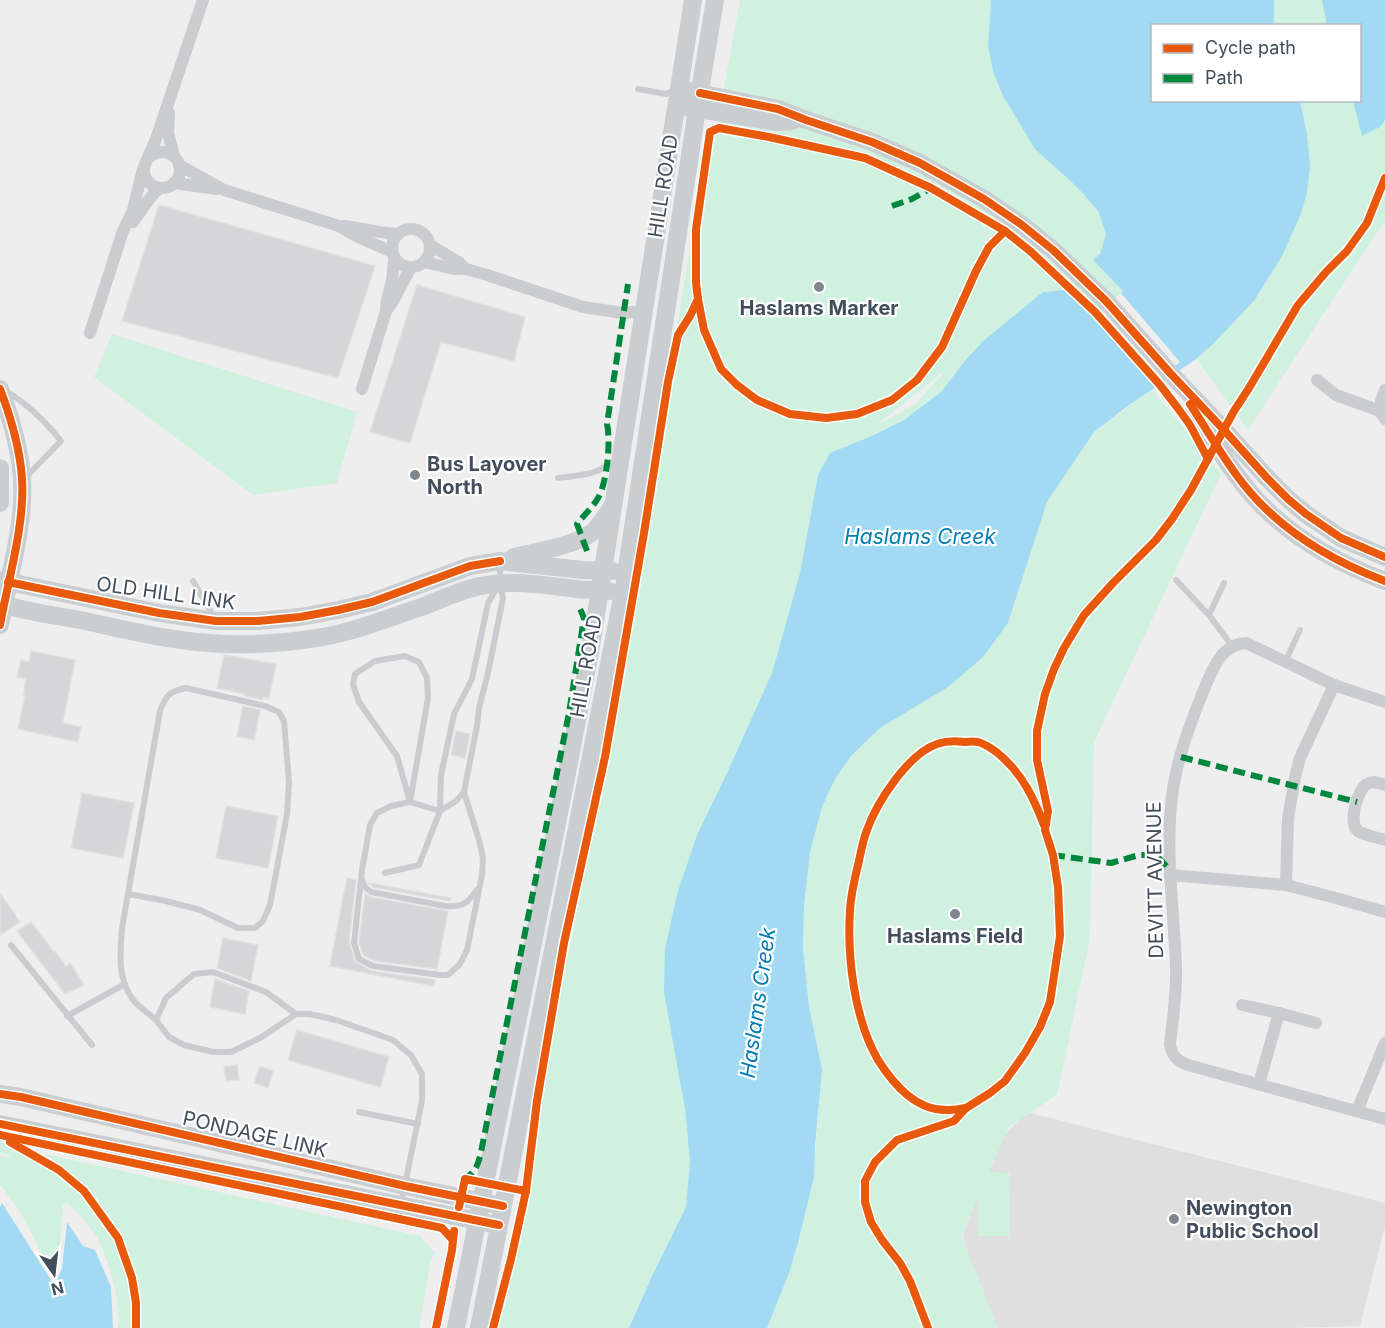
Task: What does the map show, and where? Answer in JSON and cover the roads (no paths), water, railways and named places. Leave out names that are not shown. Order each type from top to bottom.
[{"type":"main road","name":"HILL ROAD","points":[[456,1328],[591,646],[644,311],[674,96],[693,0]]},
{"type":"main road","name":"HILL ROAD","points":[[479,1328],[623,593],[715,0]]},
{"type":"main road","points":[[674,96],[777,110],[880,146],[920,163],[984,199],[1053,250],[1106,301],[1170,374],[1288,499],[1341,538],[1385,557]]},
{"type":"main road","points":[[644,311],[669,297]]},
{"type":"main road","points":[[1170,374],[1235,474],[1278,521],[1309,544],[1385,581]]},
{"type":"main road","points":[[0,388],[18,445],[22,481],[19,526],[4,581],[0,626]]},
{"type":"main road","points":[[0,468],[0,503]]},
{"type":"main road","points":[[500,561],[583,538],[601,524],[614,504]]},
{"type":"main road","name":"OLD HILL LINK","points":[[4,581],[216,621],[258,621],[300,617],[372,602],[470,566],[500,561],[626,572]]},
{"type":"main road","name":"OLD HILL LINK","points":[[2,603],[138,632],[193,641],[251,643],[321,637],[357,629],[470,588],[500,583],[541,584],[623,593]]},
{"type":"main road","name":"PONDAGE LINK","points":[[0,1094],[503,1206]]},
{"type":"main road","name":"PONDAGE LINK","points":[[0,1124],[499,1225]]},
{"type":"street","points":[[90,333],[203,0]]},
{"type":"street","points":[[168,103],[168,133],[177,160],[179,175],[174,183],[167,187],[159,188],[149,183],[146,179],[146,163],[152,154],[164,152],[177,160],[189,171],[224,190],[339,226],[393,255],[405,267],[418,266],[424,262],[428,258],[430,245]]},
{"type":"street","points":[[174,183],[224,190]]},
{"type":"street","points":[[123,231],[134,221],[159,188]]},
{"type":"street","points":[[339,226],[397,234],[408,229],[420,231],[430,245],[466,269]]},
{"type":"street","points":[[362,389],[386,311],[392,281],[393,240],[397,234]]},
{"type":"street","points":[[424,262],[454,269],[466,269],[584,307],[623,313],[644,311]]},
{"type":"street","points":[[386,311],[393,303],[411,267]]},
{"type":"street","points":[[1317,380],[1336,395],[1383,415]]},
{"type":"street","points":[[1383,415],[1381,401],[1385,390]]},
{"type":"street","points":[[1232,646],[1246,644],[1334,686],[1385,702]]},
{"type":"street","name":"DEVITT AVENUE","points":[[1232,646],[1214,666],[1196,709],[1182,749],[1171,807],[1170,874],[1176,966],[1170,1044],[1176,1059],[1188,1065],[1259,1084]]},
{"type":"street","points":[[1286,885],[1288,819],[1295,777],[1300,758],[1334,686]]},
{"type":"street","points":[[1385,785],[1372,782],[1365,785],[1360,792],[1353,820],[1359,831],[1385,840]]},
{"type":"street","points":[[1170,874],[1286,885],[1385,912]]},
{"type":"street","points":[[1242,1005],[1316,1023]]},
{"type":"street","points":[[1278,1013],[1259,1084],[1385,1119]]},
{"type":"street","points":[[1357,1111],[1385,1043]]},
{"type":"lane","points":[[638,90],[674,96]]},
{"type":"lane","points":[[0,388],[22,401],[48,425],[61,441],[22,481]]},
{"type":"lane","points":[[558,478],[596,472],[606,468],[622,454]]},
{"type":"lane","points":[[465,792],[440,811],[410,802],[392,806],[377,813],[370,825],[361,877],[354,943],[359,959],[373,966],[448,975],[460,964],[467,950],[480,887],[483,858],[465,792],[479,708],[503,598],[500,561]]},
{"type":"lane","points":[[1176,580],[1209,615],[1232,646]]},
{"type":"lane","points":[[193,582],[216,621]]},
{"type":"lane","points":[[385,873],[419,865],[440,811],[441,775],[454,714],[472,679],[488,603],[500,583]]},
{"type":"lane","points":[[1209,615],[1224,583]]},
{"type":"lane","points":[[1285,662],[1300,630]]},
{"type":"lane","points":[[479,647],[492,651]]},
{"type":"lane","points":[[405,656],[419,662],[427,678],[428,698],[410,802],[397,756],[359,702],[353,684],[355,674],[375,661],[405,656]]},
{"type":"lane","points":[[472,679],[485,682]]},
{"type":"lane","points":[[128,894],[200,910],[238,928],[255,928],[263,921],[270,905],[287,814],[289,782],[284,721],[279,712],[265,705],[186,688],[174,690],[164,700],[160,711],[122,928],[119,964],[125,984],[135,1002],[156,1020],[169,1037],[184,1045],[213,1052],[231,1052],[260,1038],[296,1014],[310,1014],[336,1020],[393,1040],[411,1055],[422,1074],[422,1101],[401,1204]]},
{"type":"lane","points":[[361,877],[365,887],[371,892],[445,906],[457,906],[468,902],[480,887]]},
{"type":"lane","points":[[11,945],[92,1045]]},
{"type":"lane","points":[[156,1020],[166,998],[194,974],[213,972],[266,992],[296,1014]]},
{"type":"lane","points":[[68,1017],[125,984]]},
{"type":"lane","points":[[359,1112],[418,1124]]},
{"type":"water","name":"Haslams Creek","points":[[991,0],[1274,0],[1274,24],[1151,24],[1151,102],[1300,102],[1307,134],[1310,166],[1307,193],[1300,216],[1282,256],[1254,301],[1196,359],[1094,432],[1047,502],[1008,623],[983,657],[948,687],[880,728],[851,756],[835,779],[822,807],[810,852],[804,906],[803,947],[809,1007],[822,1069],[814,1177],[789,1273],[767,1328],[629,1328],[686,1207],[690,1161],[685,1109],[664,992],[665,949],[677,894],[697,835],[772,673],[800,573],[818,475],[830,453],[904,420],[941,392],[983,341],[1043,292],[1065,290],[1093,318],[1123,291],[1093,260],[1100,254],[1106,234],[1098,211],[1077,187],[1035,149],[1003,96],[993,71],[988,46]]},
{"type":"water","points":[[1322,0],[1385,0],[1385,120],[1380,127],[1362,136],[1353,102],[1361,102],[1361,24],[1327,24]]},
{"type":"water","points":[[2,1203],[54,1285],[62,1269],[67,1222],[83,1246],[95,1250],[111,1287],[113,1328],[0,1328],[0,1207]]},
{"type":"place","name":"Haslams Marker","points":[[819,287]]},
{"type":"place","name":"Bus Layover North","points":[[415,475]]},
{"type":"place","name":"Haslams Field","points":[[955,914]]},
{"type":"place","name":"Newington Public School","points":[[1174,1219]]}]
